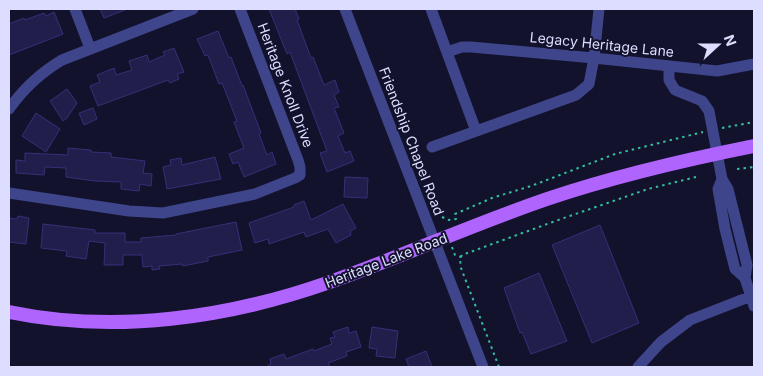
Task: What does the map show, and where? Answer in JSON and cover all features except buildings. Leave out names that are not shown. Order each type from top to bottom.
[{"type":"main road","name":"Heritage Lake Road","points":[[9,312],[48,318],[105,322],[162,320],[216,313],[267,302],[330,282],[546,199],[624,174],[754,146]]},
{"type":"street","points":[[75,9],[90,48]]},
{"type":"street","points":[[9,109],[31,82],[62,60],[193,9]]},
{"type":"street","name":"Heritage Knoll Drive","points":[[9,193],[129,212],[163,212],[255,194],[300,175],[298,160],[240,9]]},
{"type":"street","name":"Friendship Chapel Road","points":[[345,9],[483,367]]},
{"type":"street","points":[[431,9],[476,131]]},
{"type":"street","points":[[432,146],[576,95],[589,84],[594,58],[599,9]]},
{"type":"street","name":"Legacy Heritage Lane","points":[[447,52],[462,47],[471,47],[717,71],[754,62]]},
{"type":"street","points":[[640,366],[661,342],[690,320],[753,299],[745,278],[735,268],[727,237],[718,189],[722,179],[710,111],[702,100],[675,90],[669,80],[668,66]]},
{"type":"path","points":[[727,127],[754,122]]},
{"type":"path","points":[[442,217],[449,220],[456,219],[455,214],[492,198],[531,186],[615,154],[700,132]]},
{"type":"path","points":[[737,169],[754,167]]},
{"type":"path","points":[[499,367],[460,268],[461,257],[471,251],[648,189],[696,178]]},
{"type":"path","points":[[455,255],[461,257]]}]
